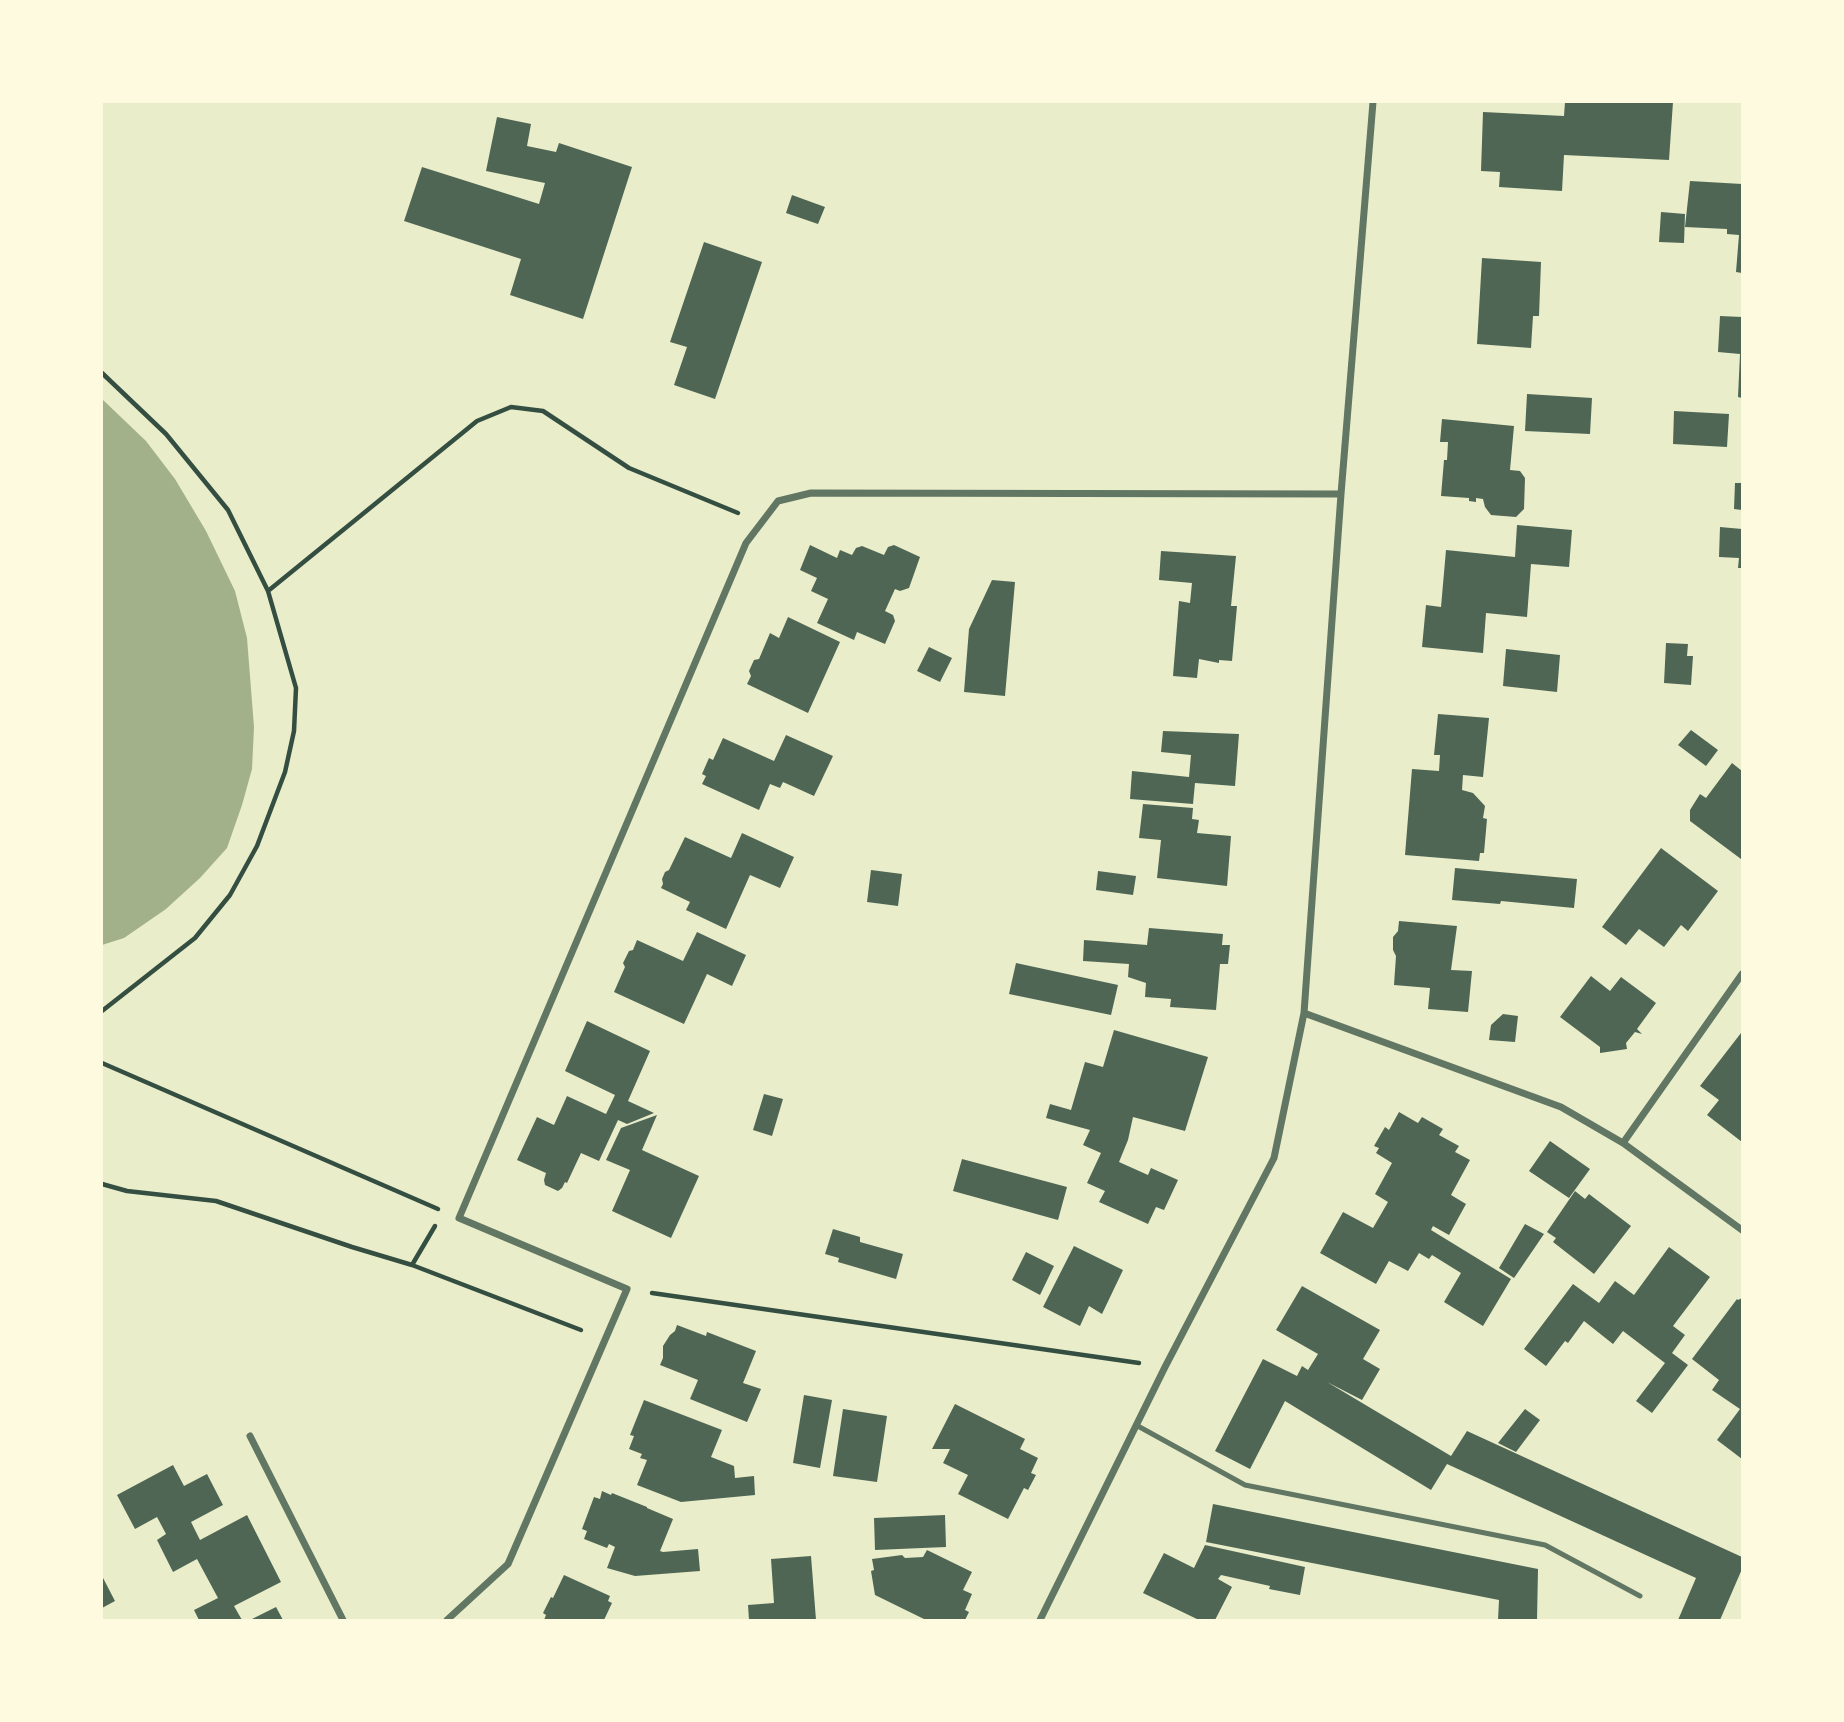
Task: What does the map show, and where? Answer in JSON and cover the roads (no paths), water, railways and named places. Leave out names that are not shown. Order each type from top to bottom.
[{"type":"street","points":[[1040,1620],[1136,1424],[1274,1158],[1304,1013],[1341,494],[1373,102]]},
{"type":"street","points":[[447,1620],[508,1564],[627,1289],[459,1218],[746,543],[778,501],[811,493],[1341,494]]},
{"type":"street","points":[[1623,1143],[1742,974]]},
{"type":"street","points":[[1304,1013],[1561,1107],[1623,1143],[1742,1230]]},
{"type":"street","points":[[250,1436],[343,1620]]},
{"type":"lane","points":[[1136,1424],[1245,1485],[1545,1545],[1640,1596]]}]
